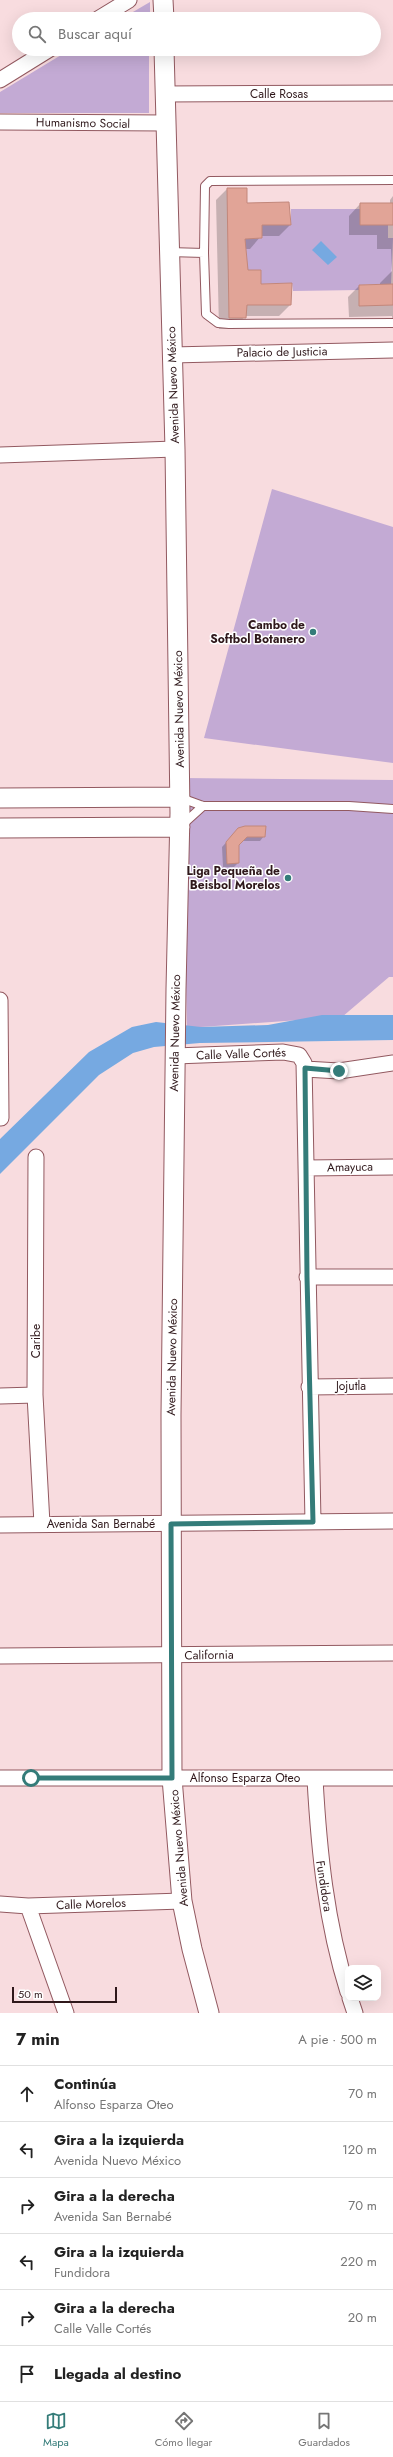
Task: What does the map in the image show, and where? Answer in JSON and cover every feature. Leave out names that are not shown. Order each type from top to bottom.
[{"type":"street","points":[[109,12],[128,0]]},
{"type":"street","points":[[163,0],[164,12]]},
{"type":"street","points":[[0,80],[39,56]]},
{"type":"street","name":"Avenida Nuevo México","points":[[164,56],[175,449],[180,797],[175,1020],[171,1524],[172,1778],[182,1901],[192,1949],[209,2013]]},
{"type":"street","name":"Calle Rosas","points":[[164,94],[393,93]]},
{"type":"street","name":"Humanismo Social","points":[[0,122],[165,124]]},
{"type":"street","name":"Palacio de Justicia","points":[[172,355],[393,350]]},
{"type":"street","points":[[0,455],[175,449]]},
{"type":"street","points":[[0,798],[180,797]]},
{"type":"street","points":[[0,828],[180,827]]},
{"type":"street","points":[[0,1000],[1,1118]]},
{"type":"street","name":"Calle Valle Cortés","points":[[175,1053],[290,1052],[302,1058],[305,1068]]},
{"type":"street","points":[[313,1522],[307,1277],[305,1068],[339,1071],[393,1063]]},
{"type":"street","name":"Caribe","points":[[36,1157],[35,1395],[42,1524]]},
{"type":"street","name":"Amayuca","points":[[306,1168],[393,1167]]},
{"type":"street","points":[[307,1277],[393,1277]]},
{"type":"street","name":"Jojutla","points":[[309,1387],[393,1386]]},
{"type":"street","points":[[0,1396],[35,1395]]},
{"type":"street","name":"Avenida San Bernabé","points":[[0,1525],[393,1521]]},
{"type":"street","name":"California","points":[[0,1656],[172,1656],[393,1653]]},
{"type":"street","name":"Alfonso Esparza Oteo","points":[[0,1778],[393,1778]]},
{"type":"street","name":"Fundidora","points":[[315,1779],[320,1854],[329,1916],[345,1980]]},
{"type":"street","name":"Calle Morelos","points":[[0,1904],[28,1906],[182,1901]]},
{"type":"street","points":[[28,1906],[66,2013]]},
{"type":"street","points":[[351,2001],[355,2013]]},
{"type":"lane","points":[[393,180],[210,180],[205,186],[204,253],[206,314],[218,323],[393,323]]},
{"type":"lane","points":[[169,252],[204,253]]},
{"type":"lane","points":[[180,797],[203,806],[350,806],[393,809]]},
{"type":"lane","points":[[180,827],[203,806]]},
{"type":"shaded area","points":[[150,2],[150,12],[133,12]]},
{"type":"shaded area","points":[[59,56],[149,56],[149,113],[0,113],[0,92]]},
{"type":"shaded area","points":[[291,209],[360,209],[360,225],[388,225],[388,238],[393,238],[391,284],[359,285],[359,290],[293,291],[292,283],[261,284],[261,270],[245,270],[245,239],[262,238],[262,225],[291,225]]},
{"type":"shaded area","name":"Cambo de Softbol Botanero","points":[[272,489],[393,527],[393,763],[204,738]]},
{"type":"shaded area","name":"Liga Pequeña de Beisbol Morelos","points":[[182,778],[393,780],[393,977],[389,977],[342,1017],[201,1027],[187,1030]]},
{"type":"water","points":[[321,241],[337,257],[328,265],[312,250]]},
{"type":"water","points":[[322,1015],[393,1015],[393,1040],[200,1043],[154,1047],[133,1053],[99,1075],[0,1174],[0,1139],[89,1052],[132,1027],[156,1022],[201,1027],[268,1025]]},
{"type":"building","points":[[227,188],[247,188],[247,203],[289,202],[291,225],[262,225],[262,238],[245,239],[248,270],[261,270],[261,284],[292,283],[291,305],[247,305],[246,318],[229,318]]},
{"type":"building","points":[[360,203],[393,203],[393,225],[360,225]]},
{"type":"building","points":[[393,284],[393,305],[359,306],[359,285]]},
{"type":"building","points":[[245,826],[266,826],[265,837],[247,837],[239,845],[239,863],[227,864],[226,842],[238,828]]},
{"type":"place","name":"Cambo de Softbol Botanero","points":[[313,632]]},
{"type":"place","name":"Liga Pequeña de Beisbol Morelos","points":[[288,878]]},
{"type":"route","points":[[31,1778],[172,1778],[171,1524],[313,1522],[307,1277],[305,1068],[339,1071]]}]
